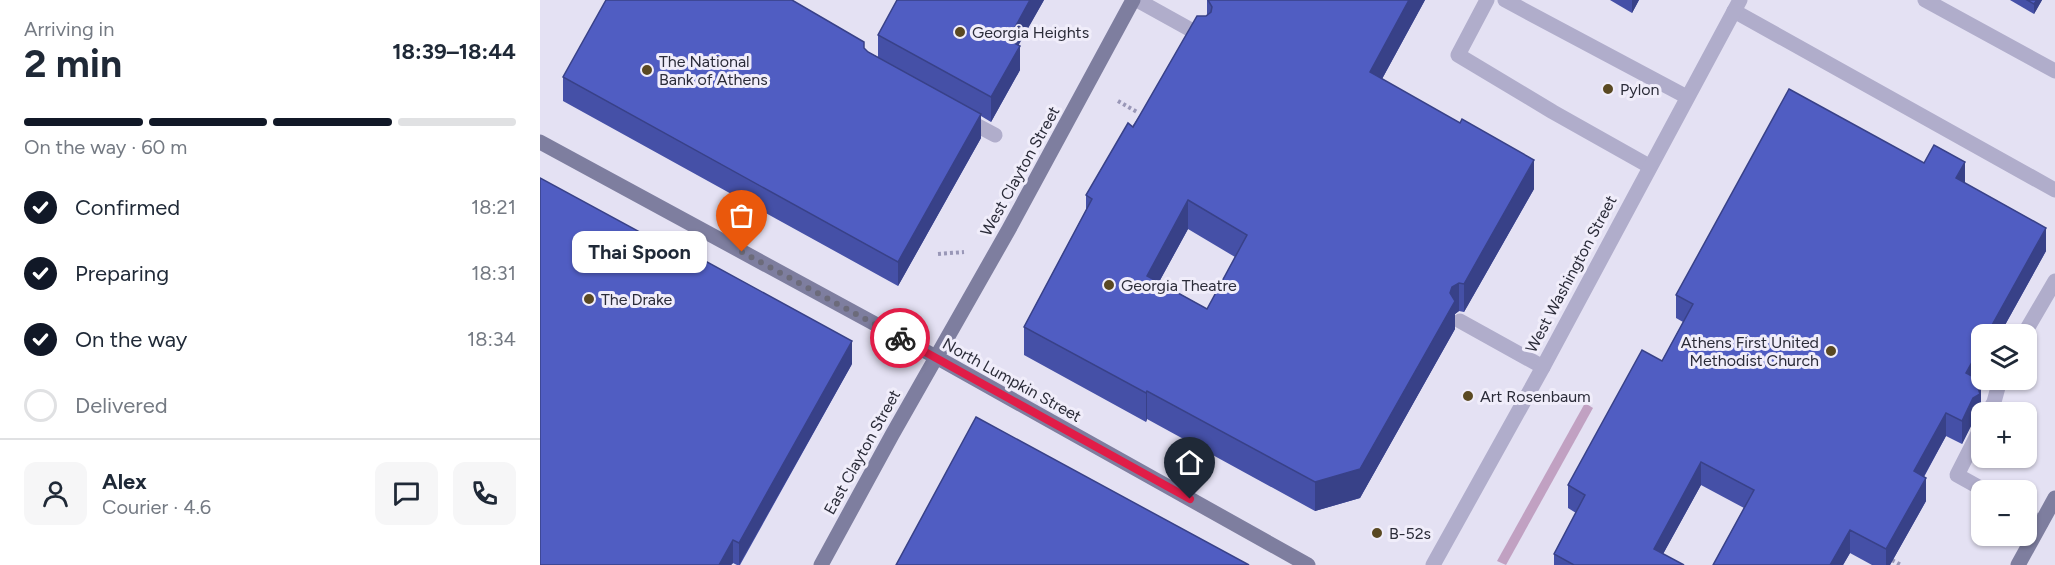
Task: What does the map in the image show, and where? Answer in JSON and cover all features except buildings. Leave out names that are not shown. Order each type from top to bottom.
[{"type":"main road","name":"West Clayton Street","points":[[936,357],[1135,0]]},
{"type":"main road","name":"North Lumpkin Street","points":[[540,142],[936,357],[1308,565]]},
{"type":"main road","name":"East Clayton Street","points":[[821,565],[936,357]]},
{"type":"main road","points":[[2018,565],[2055,498]]},
{"type":"street","points":[[1135,0],[1202,36]]},
{"type":"street","points":[[1487,0],[1458,55],[1649,166]]},
{"type":"street","points":[[1505,0],[1687,97]]},
{"type":"street","points":[[1925,0],[2055,71]]},
{"type":"street","points":[[1737,6],[2055,190]]},
{"type":"street","name":"West Washington Street","points":[[1433,565],[1543,367],[1737,6]]},
{"type":"street","points":[[954,112],[995,135]]},
{"type":"street","points":[[2030,324],[2055,281]]},
{"type":"street","points":[[1460,321],[1543,367]]},
{"type":"street","points":[[1971,448],[1957,475],[1971,483]]},
{"type":"street","points":[[2037,521],[2041,523]]},
{"type":"path","points":[[1118,101],[1137,112]]},
{"type":"path","points":[[1892,560],[1900,565]]},
{"type":"shaded area","points":[[1585,403],[1593,408],[1506,565],[1497,561]]},
{"type":"way so far","points":[[742,252],[900,338]]},
{"type":"place","name":"Georgia Heights","points":[[960,32]]},
{"type":"place","name":"The National Bank of Athens","points":[[647,70]]},
{"type":"place","name":"Pylon","points":[[1608,89]]},
{"type":"place","name":"Thai Spoon","points":[[742,252]]},
{"type":"place","name":"Georgia Theatre","points":[[1109,285]]},
{"type":"place","name":"The Drake","points":[[589,299]]},
{"type":"place","name":"Athens First United Methodist Church","points":[[1831,351]]},
{"type":"place","name":"Art Rosenbaum","points":[[1468,396]]},
{"type":"place","name":"B-52s","points":[[1377,533]]},
{"type":"route","points":[[900,338],[1190,499]]}]
